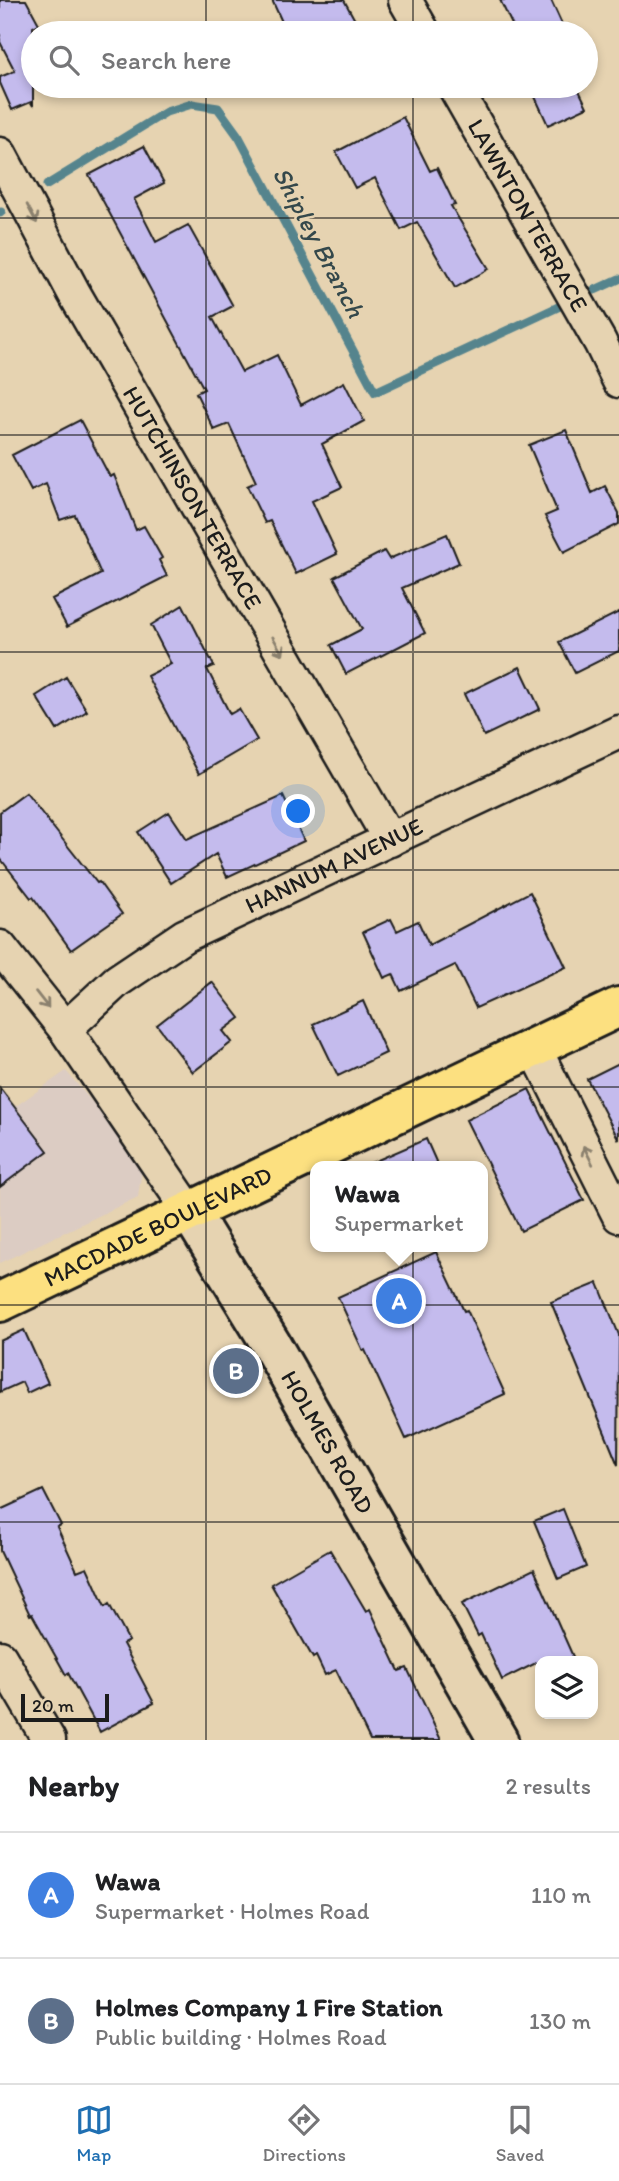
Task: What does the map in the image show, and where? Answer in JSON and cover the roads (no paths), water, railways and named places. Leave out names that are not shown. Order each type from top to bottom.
[{"type":"main road","name":"MACDADE BOULEVARD","points":[[0,1302],[619,1007]]},
{"type":"street","points":[[405,0],[417,21]]},
{"type":"street","name":"LAWNTON TERRACE","points":[[461,98],[600,342],[619,381]]},
{"type":"street","name":"HUTCHINSON TERRACE","points":[[0,154],[74,293],[390,840]]},
{"type":"street","name":"HANNUM AVENUE","points":[[65,1029],[117,981],[184,936],[619,732]]},
{"type":"street","name":"HOLMES ROAD","points":[[0,947],[65,1029],[190,1212],[277,1356],[498,1740]]},
{"type":"street","points":[[534,1047],[619,1216]]},
{"type":"street","points":[[0,1657],[49,1740]]},
{"type":"waterway","name":"Shipley Branch","points":[[47,185],[166,112],[192,104],[218,108],[239,137],[375,392],[558,307]]},
{"type":"waterway","name":"Shipley Branch","points":[[595,290],[619,279]]},
{"type":"place","name":"Wawa","points":[[399,1301]]},
{"type":"place","name":"Holmes Company 1 Fire Station","points":[[236,1371]]}]
